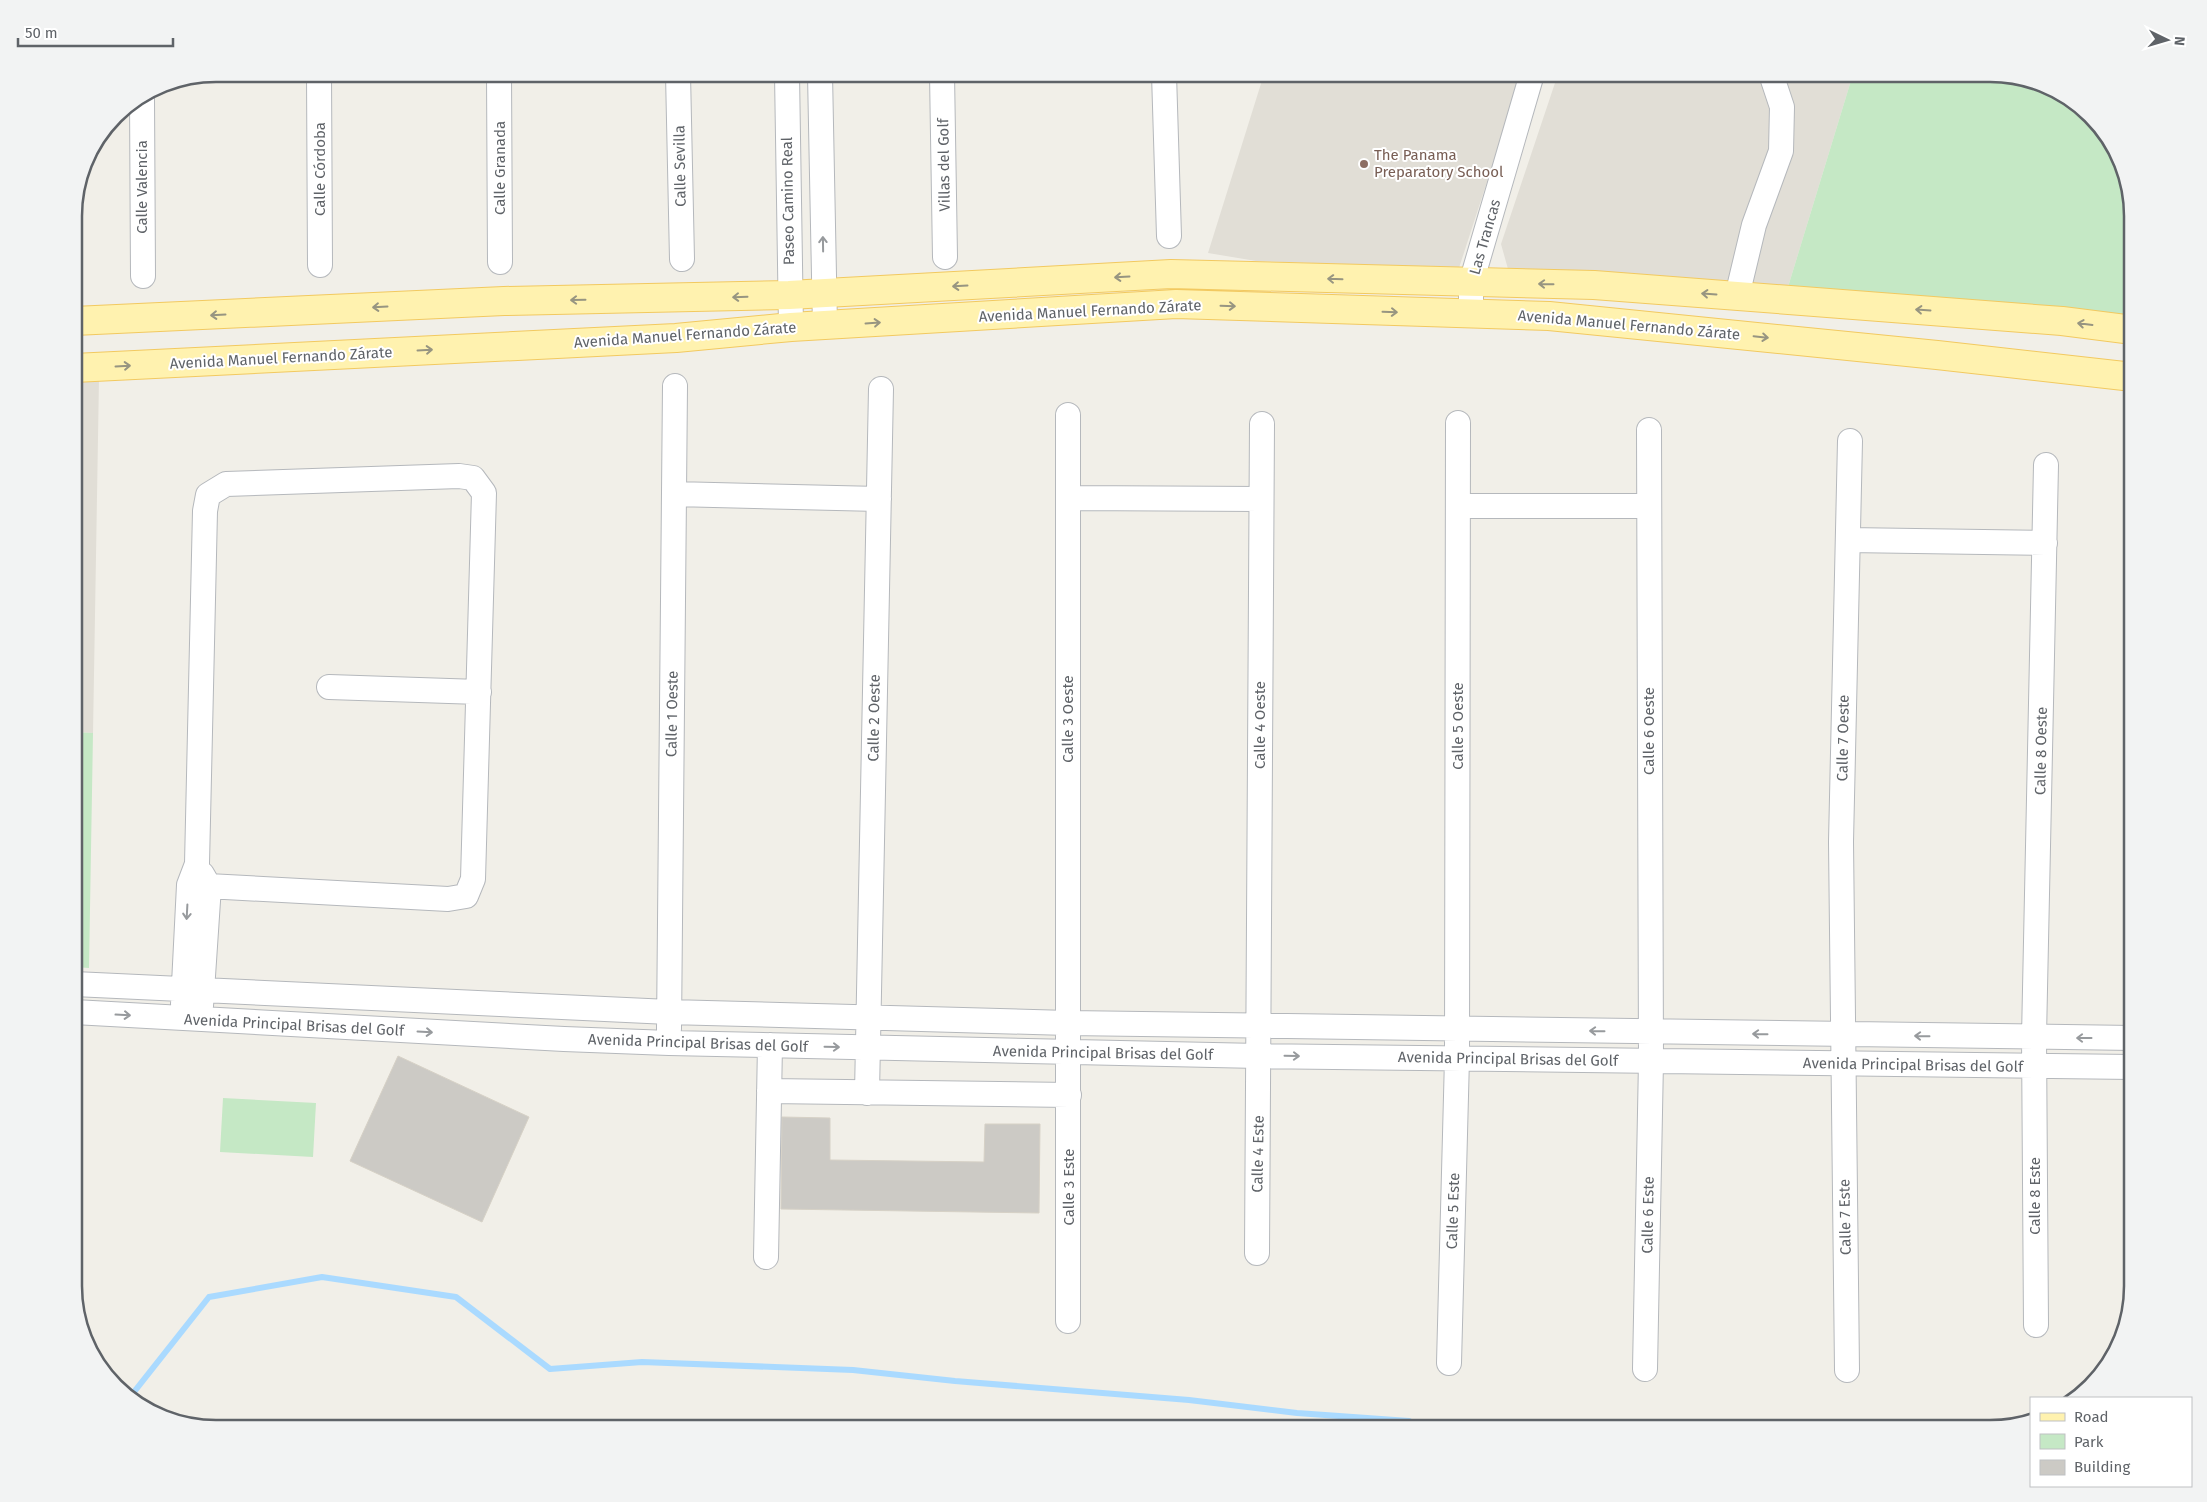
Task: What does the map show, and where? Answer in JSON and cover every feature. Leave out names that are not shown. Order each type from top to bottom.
[{"type":"main road","name":"Avenida Manuel Fernando Zárate","points":[[83,322],[504,301],[789,295],[1171,274],[1594,285],[2062,321],[2124,329]]},
{"type":"main road","name":"Avenida Manuel Fernando Zárate","points":[[83,368],[676,338],[791,328],[1176,304],[1549,316],[2124,376]]},
{"type":"street","points":[[1164,82],[1168,236]]},
{"type":"street","name":"Las Trancas","points":[[1471,314],[1471,283],[1530,82]]},
{"type":"street","points":[[1737,296],[1754,225],[1781,151],[1782,107],[1773,82]]},
{"type":"street","name":"Calle Córdoba","points":[[319,83],[320,265]]},
{"type":"street","name":"Calle Granada","points":[[499,83],[500,262]]},
{"type":"street","name":"Calle Sevilla","points":[[678,83],[682,259]]},
{"type":"street","name":"Paseo Camino Real","points":[[787,83],[791,328]]},
{"type":"street","points":[[820,83],[824,326]]},
{"type":"street","name":"Villas del Golf","points":[[942,83],[945,257]]},
{"type":"street","name":"Calle Valencia","points":[[142,105],[142,276]]},
{"type":"street","name":"Calle 1 Oeste","points":[[669,1043],[675,386]]},
{"type":"street","name":"Calle 2 Oeste","points":[[867,1093],[881,389]]},
{"type":"street","name":"Calle 3 Oeste","points":[[1068,415],[1068,1023],[1070,1052]]},
{"type":"street","name":"Calle 5 Oeste","points":[[1457,1058],[1458,423]]},
{"type":"street","name":"Calle 4 Oeste","points":[[1259,1056],[1262,424]]},
{"type":"street","name":"Calle 6 Oeste","points":[[1649,430],[1651,1061]]},
{"type":"street","name":"Calle 7 Oeste","points":[[1842,1064],[1841,842],[1850,441]]},
{"type":"street","name":"Calle 8 Oeste","points":[[2035,1067],[2034,1037],[2046,465]]},
{"type":"street","points":[[191,1019],[198,879],[205,511],[208,495],[226,484],[459,476],[473,478],[484,493],[473,879],[466,896],[448,899],[198,879]]},
{"type":"street","points":[[674,494],[879,499]]},
{"type":"street","points":[[1068,498],[1261,500]]},
{"type":"street","points":[[1458,506],[1648,506]]},
{"type":"street","points":[[1848,540],[2045,543]]},
{"type":"street","points":[[329,687],[479,692]]},
{"type":"street","name":"Avenida Principal Brisas del Golf","points":[[83,984],[669,1012],[868,1018],[1068,1023],[2124,1038]]},
{"type":"street","name":"Avenida Principal Brisas del Golf","points":[[83,1013],[669,1043],[1259,1056],[2124,1067]]},
{"type":"street","points":[[766,1257],[770,1045]]},
{"type":"street","name":"Calle 3 Este","points":[[1068,1321],[1070,1052]]},
{"type":"street","name":"Calle 4 Este","points":[[1257,1253],[1259,1056]]},
{"type":"street","name":"Calle 5 Este","points":[[1449,1363],[1457,1058]]},
{"type":"street","name":"Calle 6 Este","points":[[1645,1369],[1651,1061]]},
{"type":"street","name":"Calle 7 Este","points":[[1842,1064],[1847,1370]]},
{"type":"street","name":"Calle 8 Este","points":[[2035,1067],[2036,1325]]},
{"type":"street","points":[[769,1091],[1069,1094]]},
{"type":"shaded area","name":"The Panama Preparatory School","points":[[1261,82],[1519,82],[1459,268],[1256,261],[1208,253]]},
{"type":"shaded area","points":[[1555,82],[1851,82],[1788,287],[1508,269],[1501,244]]},
{"type":"shaded area","points":[[99,379],[93,733],[83,732],[83,380]]},
{"type":"green space","points":[[1851,82],[1991,82],[2025,87],[2050,96],[2079,116],[2102,142],[2111,157],[2117,173],[2124,207],[2124,329],[1788,287]]},
{"type":"green space","points":[[83,732],[93,733],[89,968],[83,968]]},
{"type":"green space","points":[[223,1098],[316,1103],[313,1157],[220,1152]]},
{"type":"building","points":[[398,1056],[529,1117],[482,1222],[350,1161]]},
{"type":"building","points":[[782,1117],[830,1118],[830,1160],[984,1162],[985,1124],[1040,1124],[1039,1213],[781,1209]]},
{"type":"waterway","points":[[134,1391],[209,1297],[322,1277],[456,1297],[550,1369],[642,1362],[853,1370],[955,1381],[1189,1400],[1297,1413],[1395,1420]]},
{"type":"place","name":"The Panama Preparatory School","points":[[1364,164]]}]
